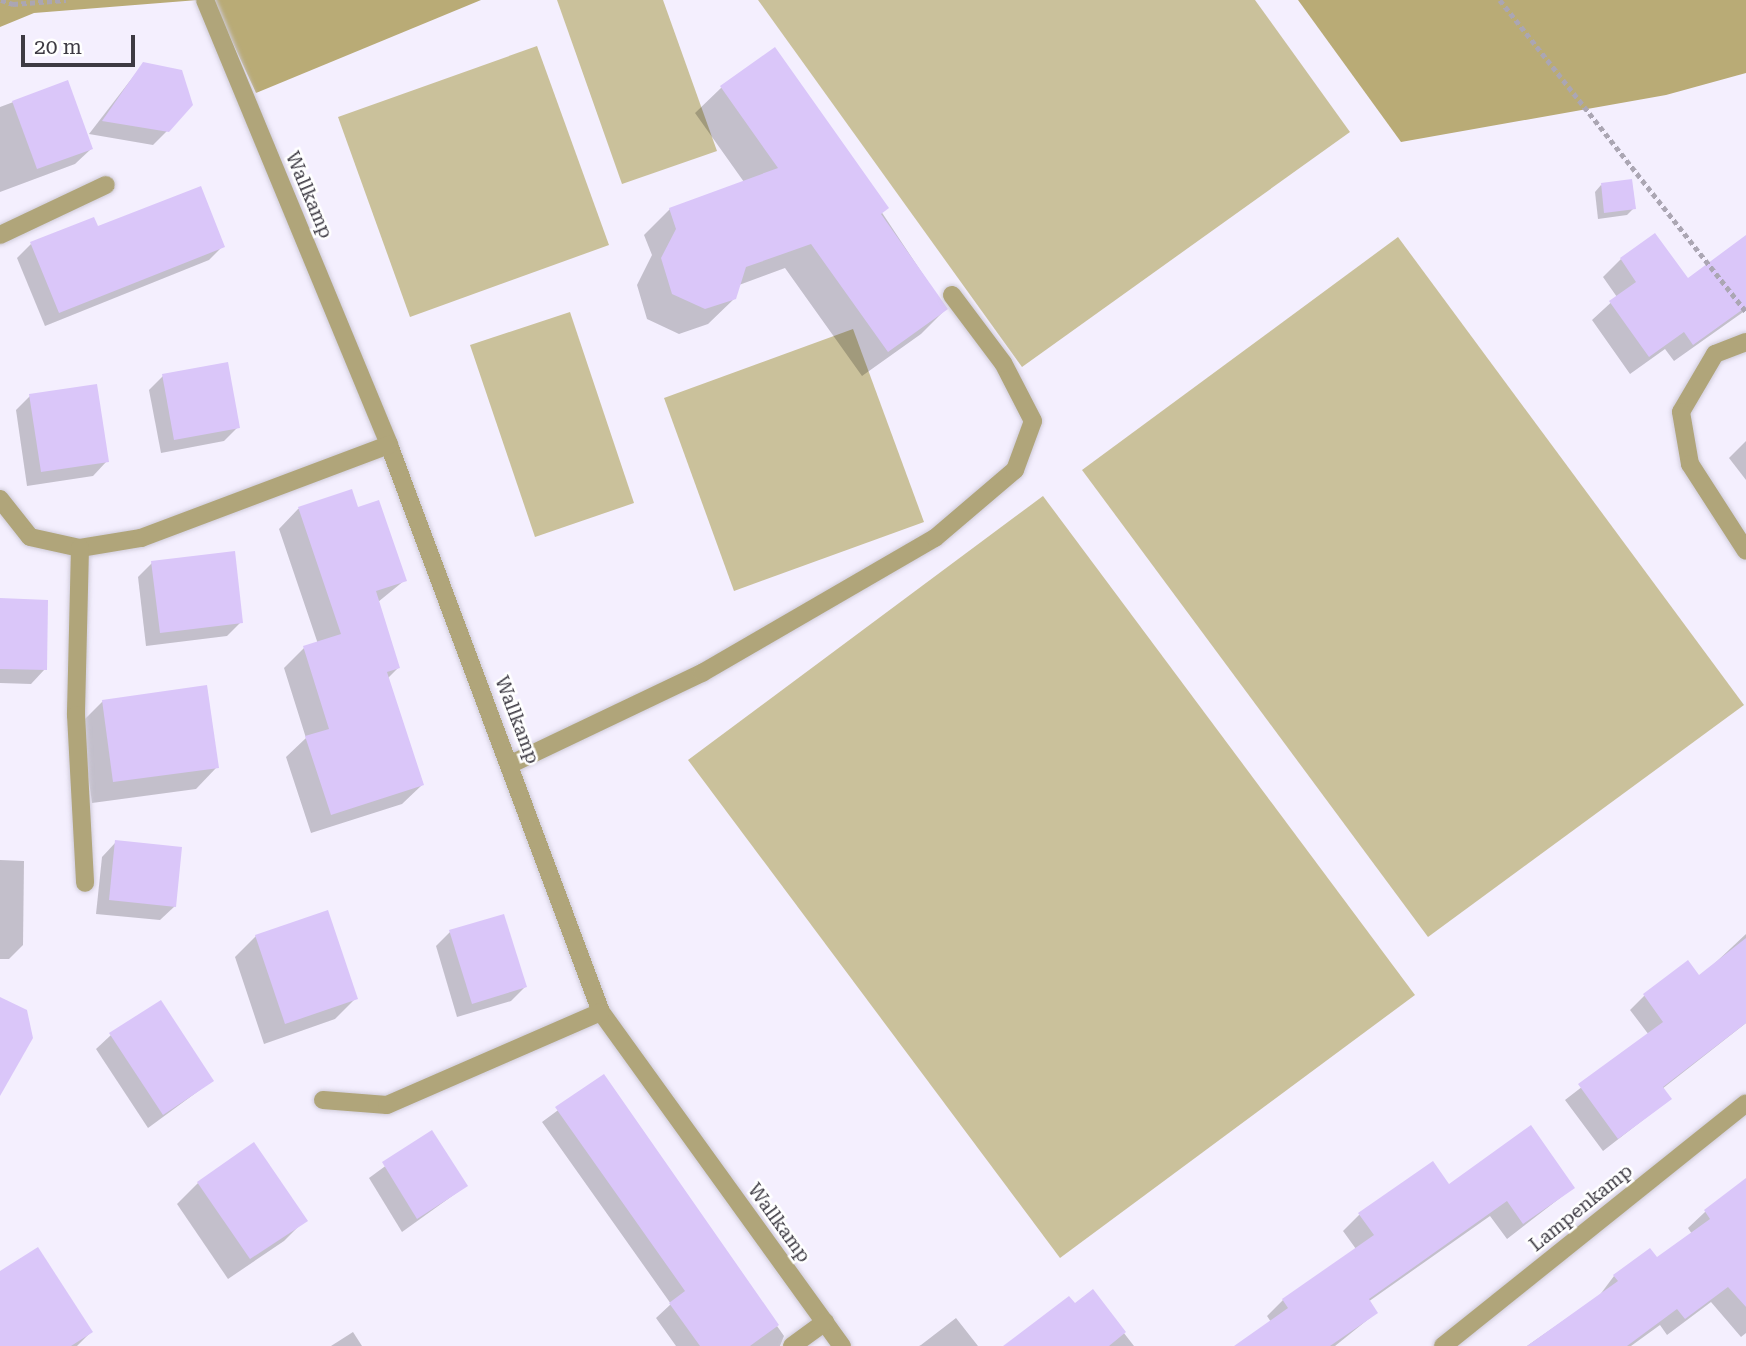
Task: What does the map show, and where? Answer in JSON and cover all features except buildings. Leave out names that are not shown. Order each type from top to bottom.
[{"type":"street","name":"Wallkamp","points":[[205,0],[389,445],[511,764],[601,1012],[842,1346]]},
{"type":"street","points":[[0,235],[106,185]]},
{"type":"street","points":[[511,764],[702,673],[935,538],[1015,470],[1033,421],[1003,363],[952,295]]},
{"type":"street","points":[[1746,342],[1715,354],[1681,412],[1690,464],[1746,551]]},
{"type":"street","points":[[0,499],[30,537],[80,548],[141,538],[389,445]]},
{"type":"street","points":[[80,548],[76,715],[85,883]]},
{"type":"street","points":[[323,1100],[387,1105],[601,1012]]},
{"type":"street","name":"Lampenkamp","points":[[1443,1346],[1746,1103]]},
{"type":"street","points":[[792,1346],[825,1322]]},
{"type":"path","points":[[1,0],[13,4],[66,0]]},
{"type":"path","points":[[1500,0],[1746,311]]},
{"type":"shaded area","points":[[0,0],[198,0],[34,13],[0,27]]},
{"type":"shaded area","points":[[213,0],[481,0],[256,93]]},
{"type":"shaded area","points":[[557,0],[663,0],[717,151],[622,184]]},
{"type":"shaded area","points":[[758,0],[1255,0],[1350,132],[1022,367]]},
{"type":"shaded area","points":[[1298,0],[1746,0],[1746,73],[1666,95],[1401,142]]},
{"type":"shaded area","points":[[537,46],[609,245],[410,317],[338,117]]},
{"type":"shaded area","points":[[1398,237],[1744,705],[1428,937],[1082,470]]},
{"type":"shaded area","points":[[570,312],[634,503],[535,537],[470,345]]},
{"type":"shaded area","points":[[853,329],[924,522],[734,591],[664,398]]},
{"type":"shaded area","points":[[1043,496],[1415,995],[1060,1258],[688,760]]}]
